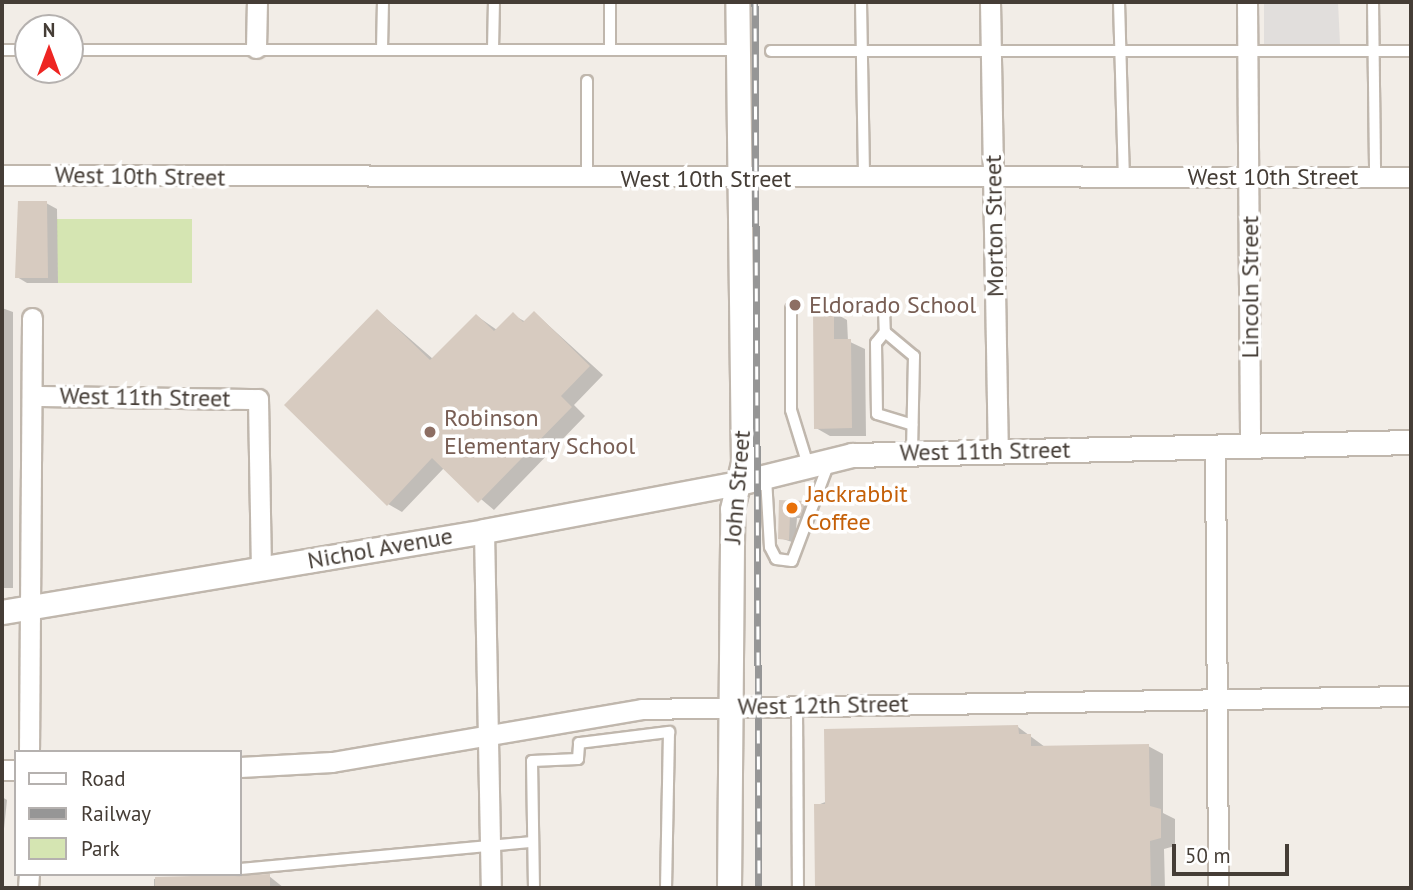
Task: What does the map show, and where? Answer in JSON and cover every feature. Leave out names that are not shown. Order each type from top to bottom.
[{"type":"street","points":[[256,48],[257,2]]},
{"type":"street","name":"John Street","points":[[729,888],[732,509],[754,479],[739,179],[737,2]]},
{"type":"street","name":"Morton Street","points":[[990,2],[998,451]]},
{"type":"street","name":"Lincoln Street","points":[[1247,2],[1250,446]]},
{"type":"street","name":"West 10th Street","points":[[2,175],[587,179],[1411,177]]},
{"type":"street","points":[[29,750],[32,318]]},
{"type":"street","name":"West 11th Street","points":[[32,396],[258,399],[261,569]]},
{"type":"street","points":[[1250,446],[1411,442]]},
{"type":"street","name":"West 11th Street","points":[[754,479],[819,463],[912,453],[1250,446]]},
{"type":"street","points":[[1208,888],[1218,880],[1215,447]]},
{"type":"street","name":"Nichol Avenue","points":[[2,612],[484,531],[754,479]]},
{"type":"street","points":[[484,531],[491,888]]},
{"type":"street","name":"West 12th Street","points":[[242,767],[332,762],[642,709],[1411,696]]},
{"type":"lane","points":[[382,49],[383,2]]},
{"type":"lane","points":[[493,49],[494,2]]},
{"type":"lane","points":[[610,2],[610,50]]},
{"type":"lane","points":[[861,2],[864,178]]},
{"type":"lane","points":[[1119,2],[1124,178]]},
{"type":"lane","points":[[1374,2],[1375,177]]},
{"type":"lane","points":[[84,50],[737,50]]},
{"type":"lane","points":[[771,51],[1411,51]]},
{"type":"lane","points":[[587,80],[587,179]]},
{"type":"lane","points":[[754,479],[770,547],[776,559],[792,561],[819,463],[791,410],[791,309]]},
{"type":"lane","points":[[884,309],[885,332],[876,343],[877,414],[912,425]]},
{"type":"lane","points":[[885,332],[914,356],[917,415],[912,425],[912,453]]},
{"type":"lane","points":[[797,706],[798,888]]},
{"type":"lane","points":[[534,888],[532,761],[578,759],[579,743],[669,732],[666,888]]},
{"type":"lane","points":[[242,869],[488,841],[533,842]]},
{"type":"green space","points":[[57,219],[192,219],[192,283],[58,283]]},
{"type":"shaded area","points":[[1264,2],[1338,2],[1340,44],[1264,47]]},
{"type":"building","points":[[18,201],[47,201],[48,278],[15,278]]},
{"type":"building","name":"Robinson Elementary School","points":[[377,309],[430,360],[476,314],[494,331],[513,312],[523,322],[534,311],[590,366],[561,396],[572,407],[478,503],[432,458],[387,506],[284,405]]},
{"type":"building","points":[[813,310],[834,310],[834,339],[851,339],[852,428],[814,429]]},
{"type":"building","name":"Jackrabbit Coffee","points":[[779,500],[805,501],[801,516],[790,515],[789,540],[778,539]]},
{"type":"building","points":[[1018,725],[1019,734],[1031,734],[1031,746],[1149,744],[1150,806],[1161,809],[1161,838],[1150,841],[1151,888],[815,888],[814,804],[825,804],[824,729]]},
{"type":"building","points":[[270,874],[270,888],[155,888],[155,877]]},
{"type":"railway","points":[[755,2],[759,888]]},
{"type":"place","name":"Eldorado School","points":[[795,305]]},
{"type":"place","name":"Robinson Elementary School","points":[[430,432]]},
{"type":"place","name":"Jackrabbit Coffee","points":[[792,508]]}]
